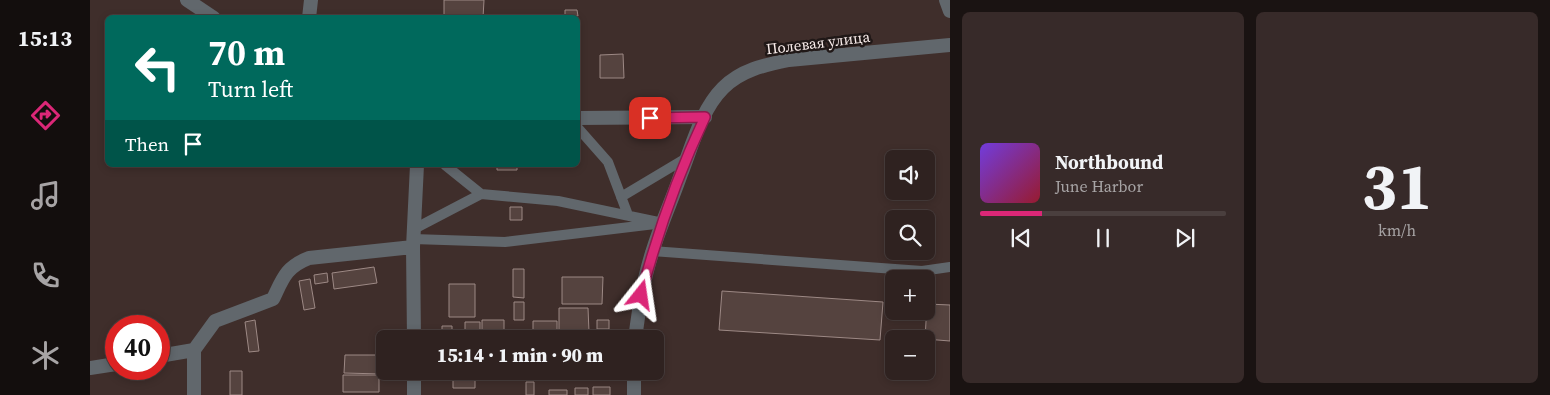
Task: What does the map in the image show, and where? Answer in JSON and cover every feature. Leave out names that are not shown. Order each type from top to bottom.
[{"type":"street","points":[[188,0],[210,15]]},
{"type":"street","points":[[309,15],[311,0]]},
{"type":"street","points":[[946,0],[950,11]]},
{"type":"street","name":"Полевая улица","points":[[636,330],[641,295],[652,251],[688,157],[712,102],[734,79],[748,70],[789,60],[950,45]]},
{"type":"street","points":[[580,118],[705,117]]},
{"type":"street","points":[[414,330],[413,238],[417,167]]},
{"type":"street","points":[[194,395],[194,350],[215,321],[273,299],[287,270],[297,263],[309,258],[413,238]]},
{"type":"street","points":[[170,354],[194,350]]},
{"type":"street","points":[[90,368],[105,366]]},
{"type":"street","points":[[414,380],[414,395]]},
{"type":"street","points":[[634,380],[634,395]]},
{"type":"lane","points":[[580,130],[608,162],[628,215]]},
{"type":"lane","points":[[621,197],[688,157]]},
{"type":"lane","points":[[448,167],[481,194],[558,201],[663,222]]},
{"type":"lane","points":[[413,238],[481,194]]},
{"type":"lane","points":[[413,238],[505,242],[663,222]]},
{"type":"lane","points":[[652,251],[922,271],[950,267]]},
{"type":"building","points":[[444,0],[484,0],[483,15],[444,15]]},
{"type":"building","points":[[565,10],[577,10],[578,15],[565,15]]},
{"type":"building","points":[[623,54],[624,78],[600,78],[600,55]]},
{"type":"building","points":[[497,167],[517,167],[517,170],[497,170]]},
{"type":"building","points":[[510,207],[522,207],[522,220],[510,220]]},
{"type":"building","points":[[374,267],[377,283],[334,289],[332,273]]},
{"type":"building","points":[[513,269],[524,269],[524,298],[513,297]]},
{"type":"building","points":[[327,273],[328,282],[315,284],[314,275]]},
{"type":"building","points":[[562,277],[603,277],[602,304],[562,304]]},
{"type":"building","points":[[310,279],[315,308],[304,310],[299,281]]},
{"type":"building","points":[[449,284],[475,284],[475,317],[449,317]]},
{"type":"building","points":[[722,291],[883,302],[880,340],[719,330]]},
{"type":"building","points":[[514,302],[524,302],[524,320],[514,320]]},
{"type":"building","points":[[935,304],[950,305],[950,341],[935,340],[935,330],[926,330],[926,320],[935,320]]},
{"type":"building","points":[[559,308],[588,308],[589,330],[559,330]]},
{"type":"building","points":[[255,320],[259,351],[249,352],[245,322]]},
{"type":"building","points":[[482,320],[504,320],[504,330],[482,330]]},
{"type":"building","points":[[597,320],[609,320],[609,329],[597,329]]},
{"type":"building","points":[[533,321],[557,321],[557,330],[533,330]]},
{"type":"building","points":[[465,322],[480,322],[480,330],[465,330]]},
{"type":"building","points":[[442,326],[452,326],[452,330],[442,330]]},
{"type":"building","points":[[345,355],[376,355],[376,374],[344,373]]},
{"type":"building","points":[[230,371],[242,371],[242,395],[230,395]]},
{"type":"building","points":[[343,375],[376,375],[376,380],[379,380],[379,392],[343,392]]},
{"type":"building","points":[[453,380],[475,380],[475,388],[453,388]]},
{"type":"building","points":[[526,382],[534,382],[534,395],[526,395]]},
{"type":"building","points":[[593,387],[610,387],[610,395],[593,395]]},
{"type":"building","points":[[575,388],[588,388],[588,395],[575,395]]},
{"type":"building","points":[[549,390],[567,390],[567,395],[549,395]]},
{"type":"route","points":[[641,295],[652,251],[692,144],[705,117],[650,118]]}]
